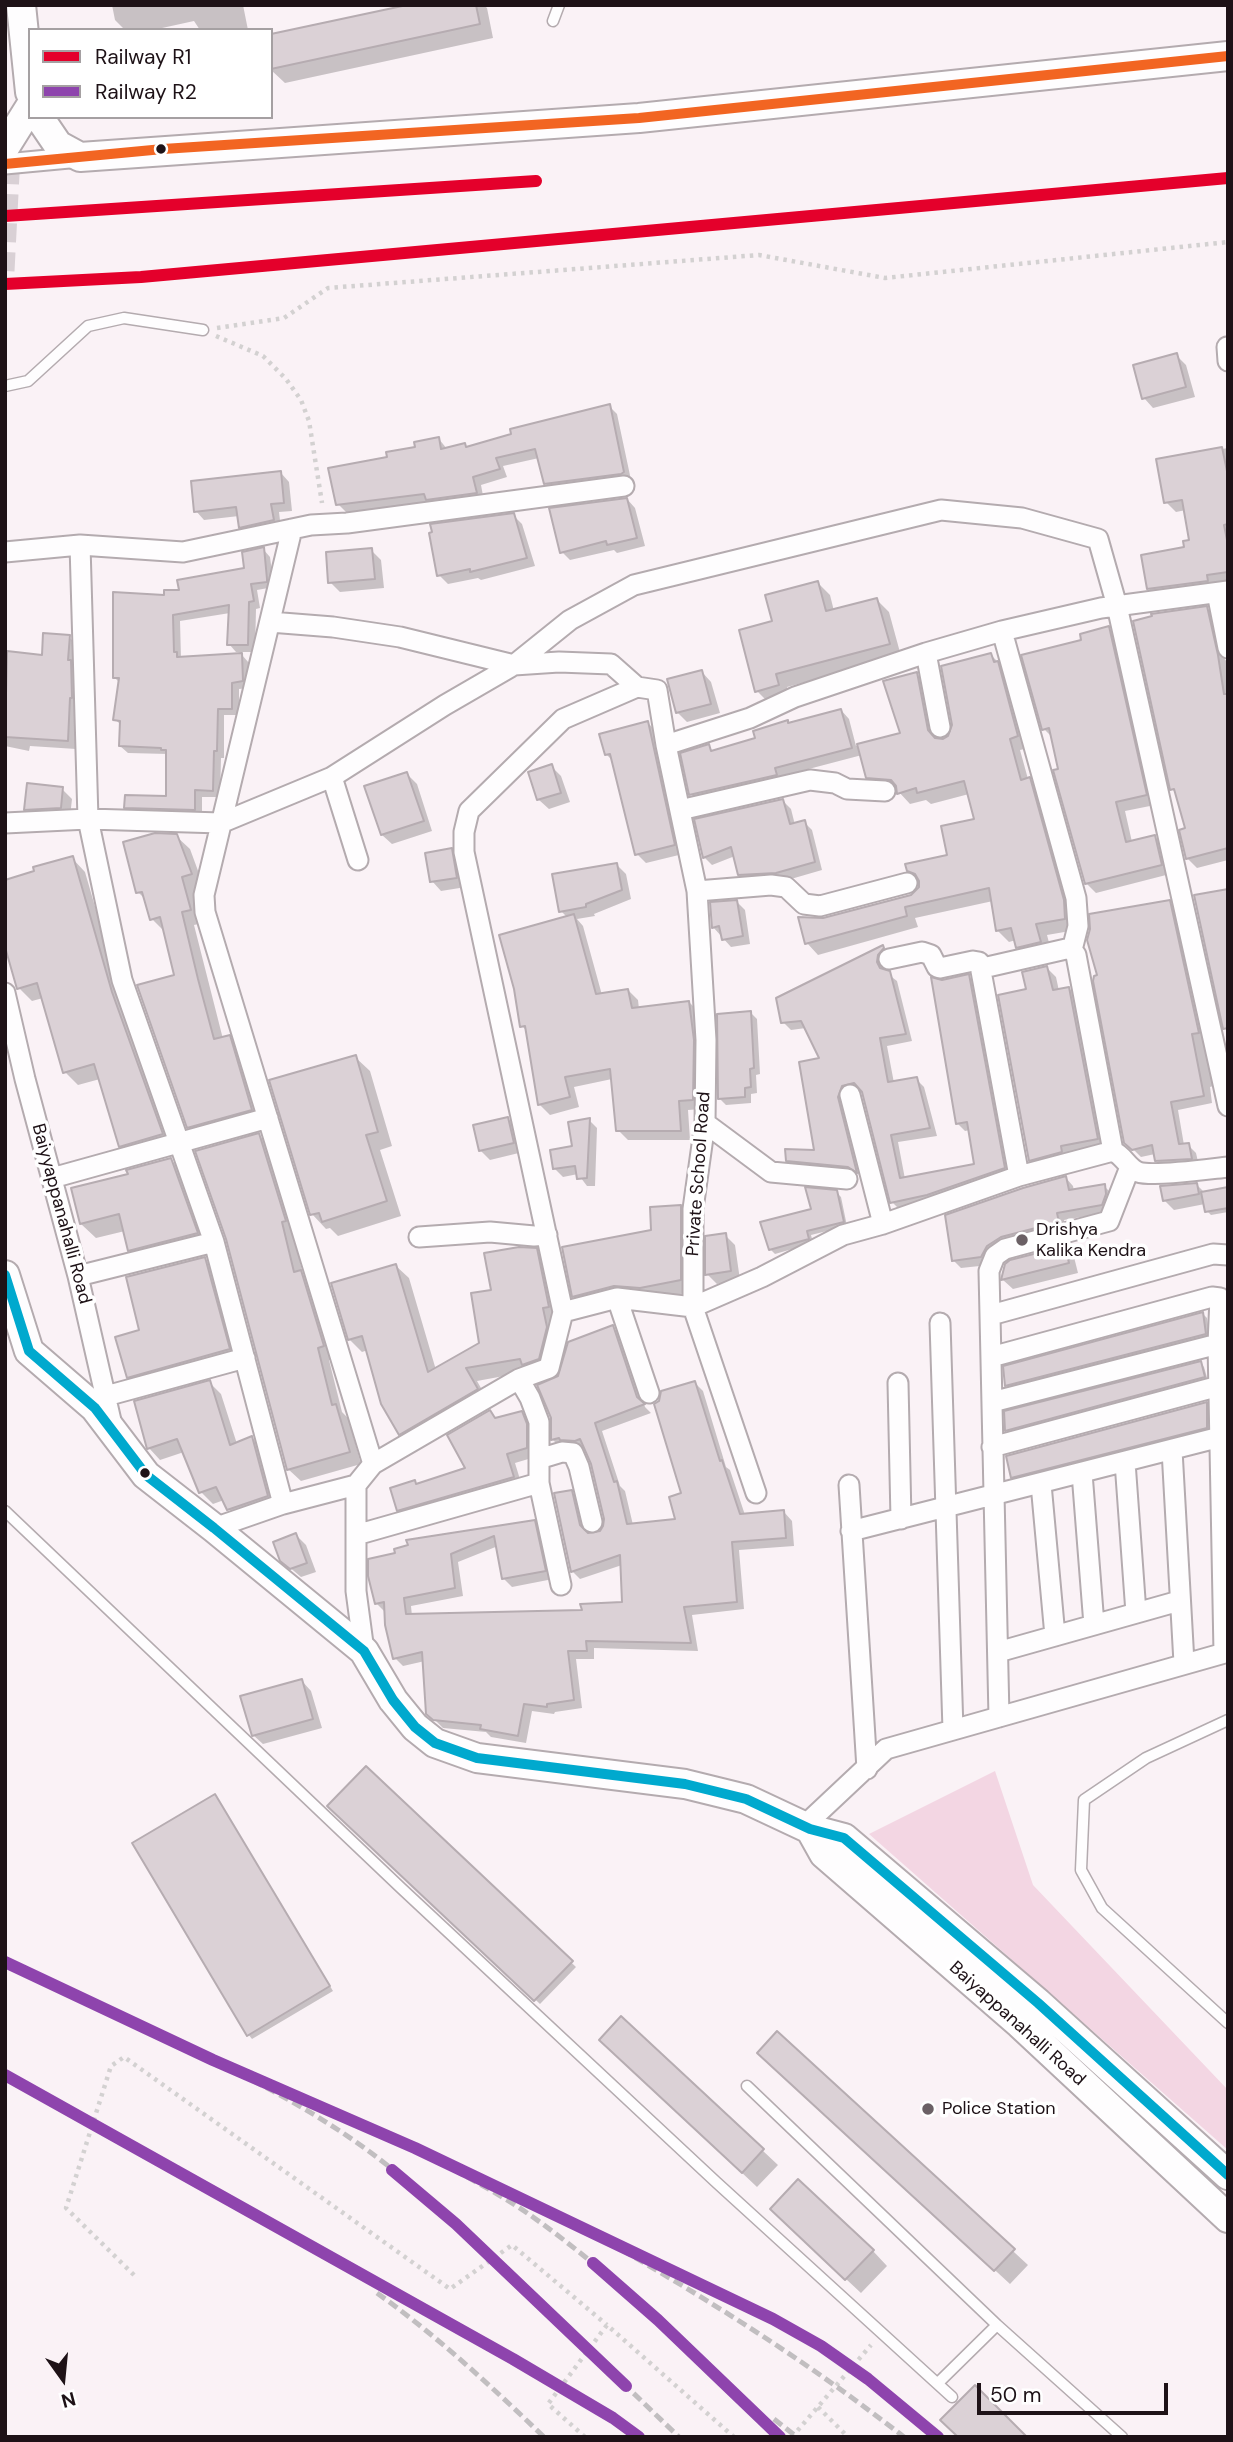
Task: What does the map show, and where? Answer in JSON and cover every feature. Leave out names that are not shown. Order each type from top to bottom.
[{"type":"street","points":[[21,5],[28,73]]},
{"type":"street","points":[[28,111],[8,151],[80,157],[639,118],[1228,56]]},
{"type":"street","points":[[40,119],[58,145],[80,157]]},
{"type":"street","points":[[1227,347],[1228,361]]},
{"type":"street","points":[[5,552],[80,545],[183,552],[325,524],[624,486]]},
{"type":"street","points":[[5,822],[88,819],[221,824],[332,777],[514,665],[570,621],[634,585],[941,510],[1022,518],[1098,539],[1118,606],[1228,1106]]},
{"type":"street","points":[[292,529],[204,895],[205,912],[373,1464]]},
{"type":"street","points":[[80,545],[88,819],[122,980],[214,1242],[283,1504]]},
{"type":"street","points":[[666,745],[750,718],[795,697],[926,653],[1002,631],[1118,606],[1222,592],[1228,648]]},
{"type":"street","points":[[214,1528],[283,1504],[356,1485],[373,1464],[519,1379],[549,1368],[563,1312],[464,852],[464,832],[468,811],[563,719],[637,687],[611,664],[559,662],[514,665],[400,637],[333,626],[270,622]]},
{"type":"street","points":[[1002,631],[1076,898],[1078,926],[1072,950]]},
{"type":"street","points":[[926,653],[940,727]]},
{"type":"street","name":"Private School Road","points":[[637,687],[657,690],[697,891],[706,1040],[705,1123],[693,1209],[693,1307],[756,1493]]},
{"type":"street","points":[[332,777],[358,860]]},
{"type":"street","points":[[680,810],[810,779],[835,783],[846,789],[885,791]]},
{"type":"street","points":[[697,891],[786,887],[804,904],[820,906],[908,883]]},
{"type":"street","points":[[1019,1176],[981,971],[984,968],[1066,949],[1072,950],[1076,955],[1113,1151]]},
{"type":"street","points":[[889,959],[922,952],[932,955],[940,968],[976,961],[984,968]]},
{"type":"street","name":"Baiyyappanahalli Road","points":[[5,993],[25,1079],[78,1276],[115,1436]]},
{"type":"street","points":[[850,1095],[883,1224]]},
{"type":"street","points":[[52,1178],[268,1118]]},
{"type":"street","points":[[705,1123],[771,1172],[847,1179]]},
{"type":"street","points":[[563,1312],[617,1298],[693,1307],[843,1235],[883,1224],[1019,1176],[1113,1151],[1124,1157],[1130,1167],[1145,1173],[1228,1167]]},
{"type":"street","points":[[999,1717],[989,1271],[995,1256],[1005,1249],[1109,1222],[1130,1167]]},
{"type":"street","points":[[419,1237],[490,1231],[525,1236],[547,1235]]},
{"type":"street","points":[[78,1276],[214,1242]]},
{"type":"street","points":[[991,1315],[1213,1254],[1228,1255]]},
{"type":"street","name":"Baiyappanahalli Road","points":[[5,1275],[23,1347],[95,1408],[146,1475],[364,1651],[393,1700],[415,1727],[435,1743],[477,1758],[685,1784],[746,1799],[807,1828],[844,1838],[1038,2003],[1227,2174]]},
{"type":"street","points":[[807,1828],[886,1749],[1226,1653],[1224,1436],[1218,1344],[1224,1312],[1220,1298],[1212,1297],[991,1357]]},
{"type":"street","points":[[617,1298],[649,1393]]},
{"type":"street","points":[[940,1323],[953,1730]]},
{"type":"street","points":[[992,1402],[1218,1344]]},
{"type":"street","points":[[106,1396],[245,1359]]},
{"type":"street","points":[[519,1379],[539,1422],[539,1483],[561,1585]]},
{"type":"street","points":[[898,1383],[901,1519]]},
{"type":"street","points":[[992,1447],[1219,1386]]},
{"type":"street","points":[[851,1531],[1224,1436]]},
{"type":"street","points":[[1171,1450],[1184,1663]]},
{"type":"street","points":[[539,1459],[562,1452],[573,1453],[592,1522]]},
{"type":"street","points":[[1125,1462],[1136,1613]]},
{"type":"street","points":[[1082,1473],[1094,1625]]},
{"type":"street","points":[[356,1535],[539,1483]]},
{"type":"street","points":[[1041,1484],[1055,1636]]},
{"type":"street","points":[[356,1485],[356,1591],[364,1651]]},
{"type":"street","points":[[849,1485],[867,1769]]},
{"type":"street","points":[[998,1652],[1179,1601]]},
{"type":"street","name":"Baiyappanahalli Road","points":[[807,1828],[824,1854],[1020,2024],[1228,2218]]},
{"type":"street","points":[[1208,2197],[1227,2174]]},
{"type":"lane","points":[[553,21],[559,5]]},
{"type":"lane","points":[[5,386],[28,382],[88,326],[124,318],[203,330]]},
{"type":"lane","points":[[5,1511],[401,1888],[952,2397]]},
{"type":"lane","points":[[1228,1720],[1146,1758],[1084,1800],[1081,1870],[1102,1908],[1228,2023]]},
{"type":"lane","points":[[747,2086],[997,2325],[1122,2437]]},
{"type":"lane","points":[[938,2383],[997,2325]]},
{"type":"path","points":[[203,330],[284,318],[328,288],[759,255],[885,278],[1228,242]]},
{"type":"path","points":[[203,330],[263,356],[286,379],[301,400],[309,421],[325,524]]},
{"type":"path","points":[[134,2275],[66,2208],[111,2066],[124,2057],[450,2289],[512,2245],[734,2437]]},
{"type":"path","points":[[585,2437],[548,2404],[607,2325]]},
{"type":"path","points":[[792,2437],[881,2333]]},
{"type":"path","points":[[818,2407],[848,2437]]},
{"type":"shaded area","points":[[995,1771],[1033,1885],[1228,2090],[1228,2150],[869,1834]]},
{"type":"building","points":[[407,5],[476,5],[480,24],[273,69],[273,34]]},
{"type":"building","points":[[1177,353],[1186,387],[1142,399],[1133,365]]},
{"type":"building","points":[[610,404],[624,472],[621,474],[544,484],[535,449],[496,458],[500,469],[473,477],[477,493],[426,500],[424,494],[336,505],[328,468],[387,457],[386,452],[415,447],[414,442],[439,437],[441,449],[465,443],[466,447],[511,434],[510,429]]},
{"type":"building","points":[[1222,447],[1228,476],[1228,524],[1224,525],[1228,545],[1228,572],[1207,575],[1208,581],[1147,589],[1141,555],[1184,547],[1183,541],[1189,540],[1182,500],[1164,503],[1156,459]]},
{"type":"building","points":[[281,471],[284,503],[271,504],[274,520],[239,528],[236,507],[194,512],[191,481]]},
{"type":"building","points":[[627,498],[637,538],[607,545],[606,541],[560,553],[549,508]]},
{"type":"building","points":[[514,513],[527,558],[470,572],[470,569],[437,576],[429,533],[432,532],[430,524]]},
{"type":"building","points":[[264,547],[267,582],[251,584],[254,601],[249,602],[248,645],[227,645],[229,605],[173,615],[174,652],[177,652],[177,657],[242,653],[243,681],[232,683],[232,709],[218,709],[213,791],[195,790],[195,810],[124,808],[125,795],[166,796],[166,750],[119,746],[120,721],[113,720],[119,678],[113,678],[113,592],[164,595],[164,590],[179,590],[177,580],[244,568],[242,552]]},
{"type":"building","points":[[372,548],[375,579],[328,583],[326,552]]},
{"type":"building","points":[[818,581],[826,611],[877,598],[890,644],[776,674],[779,685],[755,692],[739,630],[772,621],[765,595]]},
{"type":"building","points":[[1207,606],[1224,694],[1228,694],[1228,848],[1186,859],[1179,830],[1185,828],[1174,789],[1170,790],[1133,621],[1152,616],[1151,614]]},
{"type":"building","points":[[1109,626],[1147,795],[1116,802],[1126,842],[1155,835],[1162,865],[1085,884],[1053,770],[1058,769],[1049,728],[1042,730],[1021,655],[1081,640],[1080,634]]},
{"type":"building","points":[[43,633],[70,635],[68,660],[71,660],[72,698],[68,741],[5,737],[7,651],[42,655]]},
{"type":"building","points":[[991,653],[994,662],[998,661],[1018,736],[1010,739],[1021,780],[1030,777],[1064,900],[1065,919],[1036,924],[1041,942],[1016,948],[1011,928],[996,931],[989,888],[905,907],[907,916],[805,944],[798,917],[823,918],[911,895],[919,887],[919,881],[915,874],[907,871],[905,864],[947,855],[941,826],[974,819],[964,781],[917,793],[916,788],[897,794],[896,786],[891,780],[866,778],[857,744],[900,733],[883,681],[917,672],[928,730],[935,738],[943,739],[948,736],[952,725],[941,666]]},
{"type":"building","points":[[702,670],[711,704],[676,713],[667,679]]},
{"type":"building","points":[[841,709],[852,748],[775,768],[777,775],[689,795],[680,753],[709,744],[711,751],[755,738],[753,731],[788,720],[788,723]]},
{"type":"building","points":[[648,721],[675,845],[635,855],[610,754],[605,755],[599,734]]},
{"type":"building","points":[[552,764],[561,793],[537,800],[528,772]]},
{"type":"building","points":[[407,772],[424,821],[381,835],[364,786]]},
{"type":"building","points":[[27,783],[63,787],[61,808],[24,810]]},
{"type":"building","points":[[783,799],[790,824],[805,820],[815,862],[776,873],[738,875],[731,847],[703,858],[694,819]]},
{"type":"building","points":[[155,833],[177,834],[192,874],[182,877],[191,910],[182,912],[198,979],[214,1039],[230,1035],[252,1110],[187,1128],[137,985],[174,975],[160,917],[150,920],[142,892],[136,893],[123,842]]},
{"type":"building","points":[[452,848],[457,878],[430,882],[425,853]]},
{"type":"building","points":[[73,856],[112,992],[163,1134],[119,1147],[94,1064],[63,1073],[37,983],[17,989],[5,947],[5,880],[34,871],[33,867]]},
{"type":"building","points":[[617,863],[622,890],[586,904],[586,907],[559,912],[552,874]]},
{"type":"building","points":[[1228,889],[1228,1028],[1223,1029],[1194,895]]},
{"type":"building","points":[[737,900],[743,936],[722,940],[719,926],[712,928],[710,902]]},
{"type":"building","points":[[1170,900],[1199,1033],[1192,1034],[1204,1096],[1171,1102],[1179,1144],[1189,1143],[1192,1159],[1155,1161],[1152,1145],[1132,1150],[1124,1143],[1093,981],[1097,975],[1087,940],[1090,929],[1089,914]]},
{"type":"building","points":[[574,914],[596,994],[628,989],[632,1008],[689,1001],[694,1040],[693,1100],[679,1101],[681,1131],[616,1131],[610,1069],[565,1077],[570,1097],[538,1105],[525,1026],[520,1027],[514,989],[499,935]]},
{"type":"building","points":[[883,945],[877,962],[880,968],[890,971],[906,1034],[880,1038],[888,1082],[917,1077],[930,1128],[891,1135],[900,1178],[974,1164],[967,1122],[956,1124],[931,977],[942,980],[969,974],[1005,1168],[927,1195],[890,1203],[862,1092],[854,1083],[842,1086],[838,1097],[857,1173],[848,1167],[786,1161],[785,1149],[814,1150],[799,1062],[819,1058],[801,1021],[781,1023],[776,998]]},
{"type":"building","points":[[1047,966],[1053,990],[1069,987],[1098,1139],[1061,1146],[1062,1152],[1029,1161],[998,995],[1026,989],[1022,972]]},
{"type":"building","points":[[751,1011],[754,1068],[750,1069],[751,1087],[745,1088],[745,1097],[718,1099],[717,1014]]},
{"type":"building","points":[[356,1055],[378,1132],[366,1135],[387,1201],[322,1222],[319,1213],[310,1215],[269,1080]]},
{"type":"building","points":[[508,1117],[514,1143],[479,1151],[473,1125]]},
{"type":"building","points":[[590,1118],[587,1178],[577,1179],[575,1166],[553,1169],[550,1150],[572,1146],[568,1122]]},
{"type":"building","points":[[259,1133],[286,1221],[282,1222],[294,1272],[301,1270],[324,1346],[318,1348],[332,1405],[336,1404],[350,1452],[287,1470],[226,1239],[195,1151]]},
{"type":"building","points":[[171,1158],[198,1233],[128,1251],[119,1214],[80,1224],[71,1188],[128,1174],[126,1170]]},
{"type":"building","points":[[1066,1176],[1069,1190],[1105,1184],[1106,1194],[1102,1205],[1057,1213],[1059,1222],[1001,1237],[987,1246],[981,1257],[952,1261],[945,1215]]},
{"type":"building","points":[[1197,1183],[1199,1194],[1163,1201],[1160,1186]]},
{"type":"building","points":[[805,1187],[837,1190],[844,1222],[807,1231],[809,1239],[769,1250],[760,1222],[811,1209]]},
{"type":"building","points":[[1228,1187],[1228,1208],[1205,1212],[1201,1192]]},
{"type":"building","points":[[681,1205],[681,1280],[640,1288],[614,1286],[572,1297],[562,1247],[651,1230],[650,1207]]},
{"type":"building","points":[[726,1233],[731,1271],[705,1275],[705,1236]]},
{"type":"building","points":[[1065,1246],[1069,1263],[1001,1280],[1005,1264],[1010,1260]]},
{"type":"building","points":[[519,1247],[537,1248],[549,1307],[543,1308],[547,1327],[539,1359],[522,1365],[520,1359],[466,1368],[478,1389],[399,1435],[381,1404],[362,1336],[348,1340],[331,1283],[396,1264],[428,1372],[479,1343],[471,1293],[491,1290],[484,1253]]},
{"type":"building","points":[[205,1257],[230,1349],[127,1378],[115,1337],[139,1330],[126,1277]]},
{"type":"building","points":[[1203,1312],[1206,1334],[1005,1386],[1003,1366]]},
{"type":"building","points":[[613,1325],[637,1397],[645,1404],[595,1423],[614,1482],[617,1481],[627,1524],[675,1519],[669,1497],[681,1493],[654,1404],[659,1401],[661,1391],[695,1381],[740,1514],[784,1510],[786,1538],[732,1542],[737,1602],[684,1607],[691,1643],[586,1641],[587,1651],[568,1651],[574,1700],[547,1704],[547,1707],[524,1704],[518,1736],[480,1729],[481,1725],[433,1720],[426,1714],[422,1652],[393,1659],[385,1625],[384,1602],[375,1604],[368,1576],[368,1559],[395,1553],[394,1549],[408,1545],[406,1540],[535,1520],[546,1571],[502,1579],[494,1536],[451,1554],[455,1588],[404,1598],[406,1614],[582,1610],[580,1604],[622,1602],[620,1555],[571,1572],[554,1493],[572,1490],[580,1525],[588,1533],[600,1531],[604,1519],[591,1464],[580,1439],[551,1440],[551,1418],[537,1385],[558,1376],[568,1342]]},
{"type":"building","points":[[1201,1361],[1205,1377],[1005,1431],[1004,1411]]},
{"type":"building","points":[[210,1380],[230,1445],[252,1436],[268,1496],[227,1510],[216,1487],[199,1493],[177,1439],[147,1449],[134,1401]]},
{"type":"building","points":[[1207,1402],[1207,1428],[1011,1478],[1006,1456]]},
{"type":"building","points":[[490,1410],[495,1418],[522,1411],[527,1424],[527,1448],[507,1454],[514,1477],[397,1511],[390,1488],[415,1480],[416,1484],[465,1468],[447,1435]]},
{"type":"building","points":[[296,1533],[307,1563],[290,1569],[280,1561],[273,1542]]},
{"type":"building","points":[[302,1679],[313,1719],[252,1736],[240,1696]]},
{"type":"building","points":[[366,1766],[573,1961],[534,2001],[327,1806]]},
{"type":"building","points":[[215,1794],[330,1986],[247,2036],[132,1843]]},
{"type":"building","points":[[621,2016],[764,2149],[742,2173],[599,2040]]},
{"type":"building","points":[[777,2031],[1015,2249],[994,2271],[757,2053]]},
{"type":"building","points":[[798,2179],[874,2250],[845,2280],[770,2209]]},
{"type":"building","points":[[975,2385],[1027,2437],[958,2437],[940,2420]]},
{"type":"tunnel","points":[[5,271],[11,155]]},
{"type":"railway","points":[[5,284],[141,277],[1228,178]]},
{"type":"railway","points":[[213,2060],[319,2118],[397,2173],[469,2236],[679,2437]]},
{"type":"railway","points":[[5,2075],[513,2359],[613,2418],[639,2437]]},
{"type":"railway","points":[[415,2148],[502,2197],[564,2240],[659,2321],[780,2437]]},
{"type":"railway","points":[[583,2228],[747,2326],[904,2437]]},
{"type":"railway","points":[[377,2293],[463,2362],[544,2437]]},
{"type":"railway","points":[[774,2419],[797,2437]]},
{"type":"rail line","name":"R1","points":[[5,284],[141,277],[1228,178]]},
{"type":"rail line","name":"R1","points":[[5,216],[536,181]]},
{"type":"rail line","name":"R2","points":[[5,1962],[213,2060],[415,2148],[773,2319],[821,2346],[868,2379],[938,2437]]},
{"type":"rail line","name":"R2","points":[[5,2075],[513,2359],[613,2418],[639,2437]]},
{"type":"rail line","name":"R2","points":[[392,2170],[456,2224],[626,2386]]},
{"type":"rail line","name":"R2","points":[[593,2263],[658,2320],[780,2437]]},
{"type":"transit line","name":"50","points":[[5,164],[163,149],[639,118],[1228,56]]},
{"type":"transit line","points":[[5,1275],[29,1351],[95,1408],[146,1475],[364,1651],[393,1700],[415,1727],[435,1743],[477,1758],[685,1784],[746,1799],[810,1829],[844,1838],[1038,2003],[1228,2175]]},
{"type":"place","name":"Drishya Kalika Kendra","points":[[1022,1240]]},
{"type":"place","name":"Police Station","points":[[928,2109]]}]
